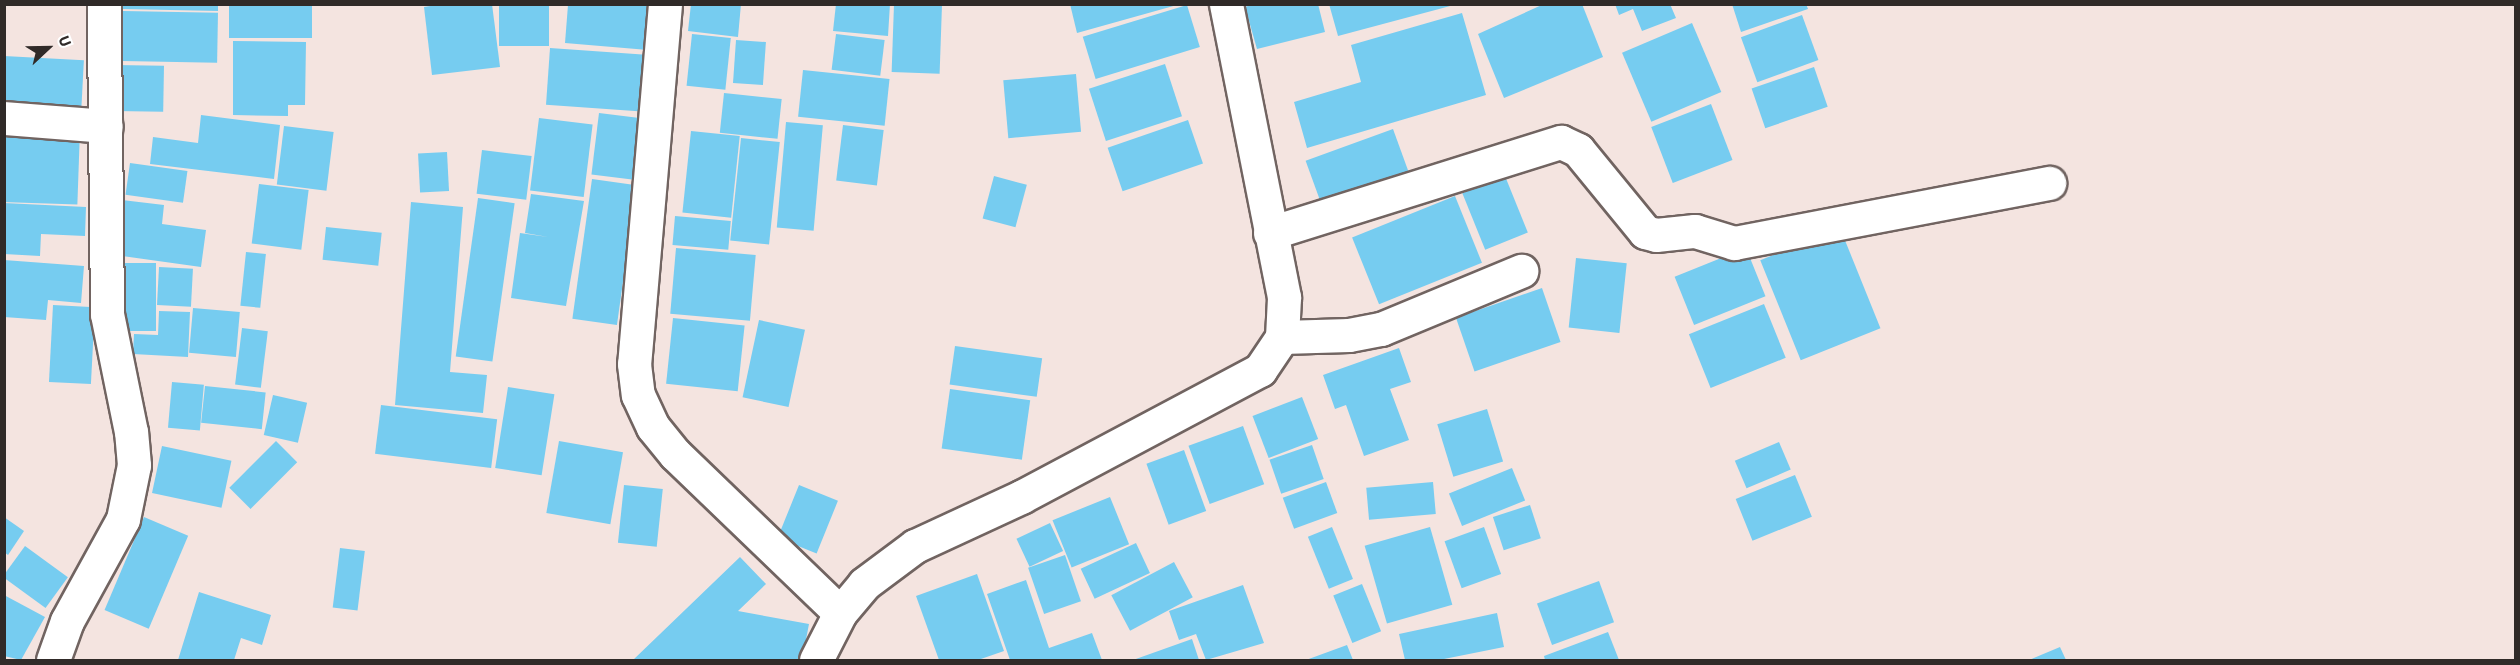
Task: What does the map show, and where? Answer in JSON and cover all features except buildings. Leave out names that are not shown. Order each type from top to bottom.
[{"type":"street","points":[[53,660],[68,621],[123,519],[132,492],[132,432],[107,314],[104,4]]},
{"type":"street","points":[[665,4],[634,364],[638,395],[653,427],[675,454],[840,613]]},
{"type":"street","points":[[816,660],[840,613],[864,584],[915,546],[1021,497],[1260,370],[1282,337],[1284,297],[1226,4]]},
{"type":"street","points":[[4,118],[106,126]]},
{"type":"street","points":[[1270,233],[1561,142],[1578,150],[1645,232],[1656,236],[1695,231],[1734,243],[2049,183]]},
{"type":"street","points":[[1282,337],[1349,335],[1382,328],[1521,271]]}]
